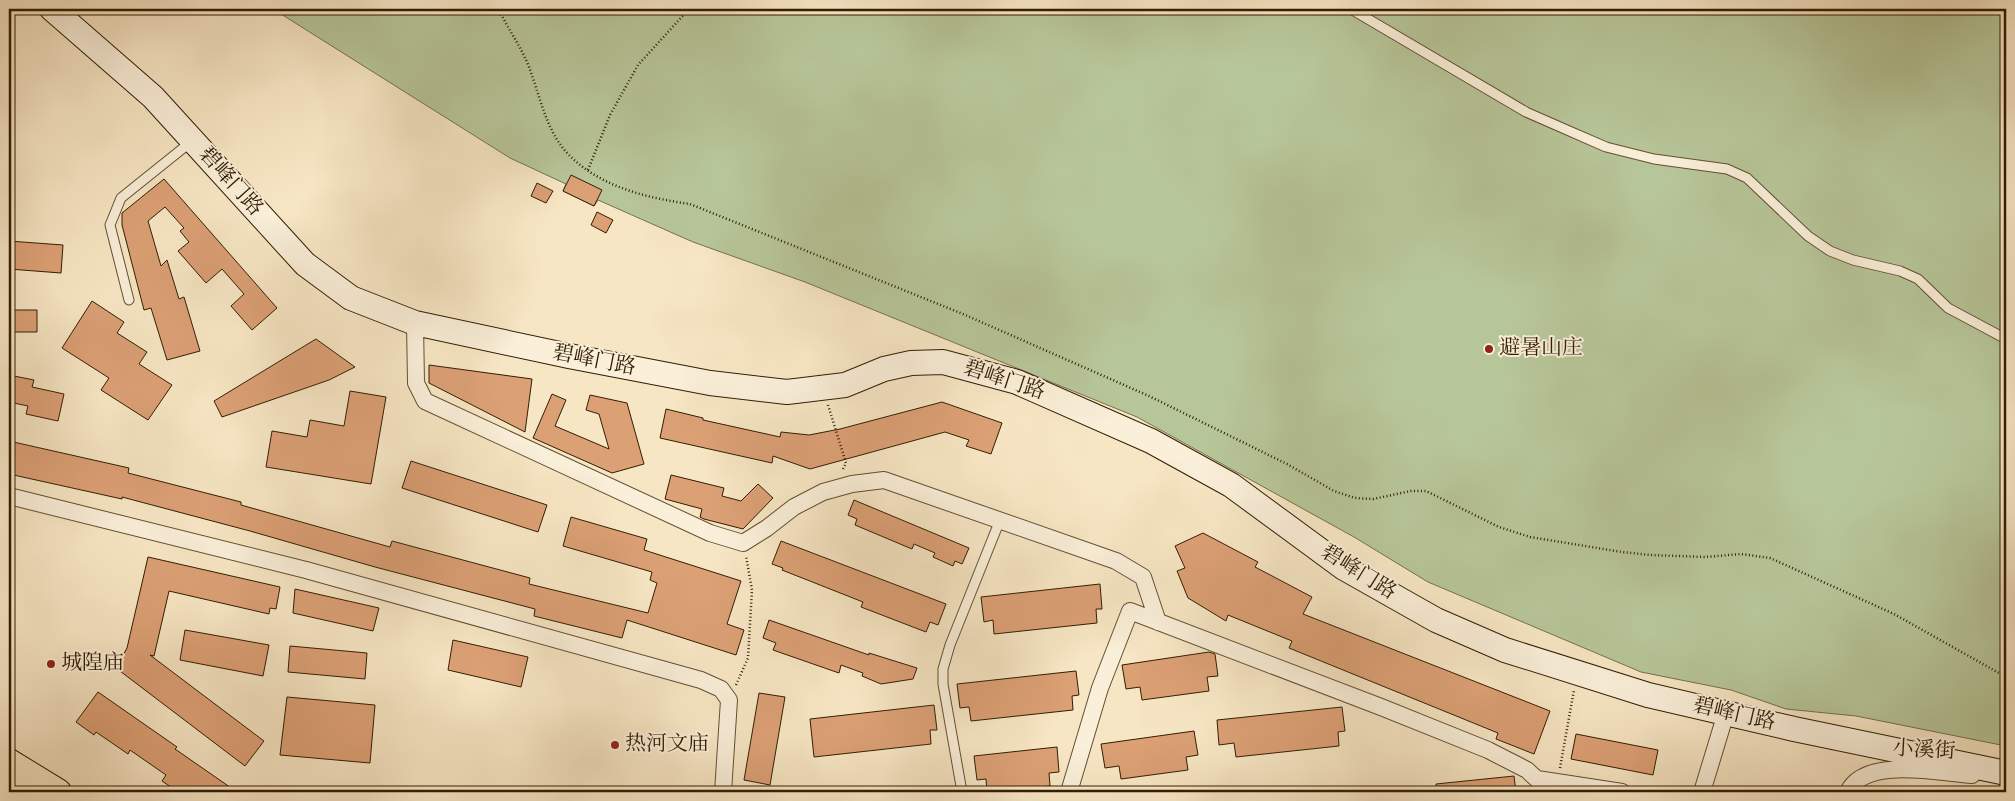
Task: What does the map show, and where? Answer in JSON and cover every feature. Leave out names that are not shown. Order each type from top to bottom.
[{"type":"main road","points":[[9,762],[58,792]]},
{"type":"main road","points":[[9,787],[18,792]]},
{"type":"street","name":"碧峰门路","points":[[52,9],[153,97],[305,264],[351,298],[415,323],[569,356],[710,383],[787,392],[845,385],[884,369],[911,363],[942,362],[1017,382],[1151,440],[1231,485],[1344,568],[1436,620],[1505,650],[1648,695],[2006,773]]},
{"type":"street","points":[[415,323],[416,383],[425,401],[710,532],[743,543],[767,528],[794,507],[823,492],[852,484],[884,480],[1116,561],[1143,577],[1158,622]]},
{"type":"street","points":[[9,496],[306,570],[701,680],[721,689],[729,700],[723,792]]},
{"type":"street","points":[[1069,792],[1100,688],[1130,612],[1381,706],[1488,750],[1527,770],[1541,786],[1558,782],[1622,792]]},
{"type":"street","points":[[1702,792],[1726,713]]},
{"type":"street","name":"小溪街","points":[[1848,792],[1851,786],[1862,776],[1883,770],[1896,769],[2006,778]]},
{"type":"lane","points":[[1351,9],[1526,112],[1606,147],[1654,159],[1727,169],[1747,178],[1808,236],[1830,251],[1853,260],[1900,271],[1918,279],[1948,308],[2006,339]]},
{"type":"lane","points":[[129,300],[110,225],[121,198],[192,140]]},
{"type":"lane","points":[[962,792],[943,684],[943,669],[950,646],[1000,520]]},
{"type":"path","points":[[496,9],[502,16],[528,66],[556,137],[568,154],[588,170],[625,190],[654,199],[690,204],[963,314],[1149,396],[1287,464],[1334,491],[1355,498],[1372,499],[1410,491],[1426,491],[1499,527],[1530,537],[1622,552],[1705,557],[1741,554],[1770,558],[1894,614],[2006,677]]},
{"type":"path","points":[[588,170],[610,115],[638,65],[690,9]]},
{"type":"path","points":[[822,388],[846,463],[840,475]]},
{"type":"path","points":[[729,700],[748,658],[752,590],[743,543]]},
{"type":"path","points":[[1558,782],[1577,672]]},
{"type":"green space","name":"避暑山庄","points":[[273,9],[2006,9],[2006,746],[1856,716],[1786,709],[1731,690],[1641,672],[1428,582],[1354,537],[1137,417],[805,282],[693,242],[598,200],[594,206],[563,191],[566,184],[510,158]]},
{"type":"building","points":[[571,175],[602,190],[594,206],[563,191]]},
{"type":"building","points":[[164,179],[277,308],[252,330],[231,306],[244,294],[222,269],[206,283],[178,251],[189,242],[180,231],[184,228],[165,207],[148,221],[161,266],[167,260],[179,299],[184,297],[200,351],[167,360],[151,308],[144,310],[122,225],[122,213]]},
{"type":"building","points":[[537,183],[553,191],[546,203],[531,196]]},
{"type":"building","points":[[597,212],[613,220],[606,233],[591,225]]},
{"type":"building","points":[[9,241],[63,245],[61,273],[9,269]]},
{"type":"building","points":[[92,301],[124,322],[117,333],[147,352],[139,364],[172,385],[148,420],[101,390],[109,378],[62,348]]},
{"type":"building","points":[[9,310],[37,310],[37,332],[9,332]]},
{"type":"building","points":[[316,339],[355,367],[329,380],[222,417],[214,401]]},
{"type":"building","points":[[429,365],[532,379],[525,432],[429,383]]},
{"type":"building","points":[[9,375],[34,380],[32,387],[64,394],[58,421],[26,414],[28,406],[9,402]]},
{"type":"building","points":[[350,391],[386,397],[371,484],[266,467],[272,431],[307,437],[310,420],[344,426]]},
{"type":"building","points":[[552,394],[566,400],[555,426],[609,449],[599,414],[586,410],[590,395],[627,403],[644,464],[612,473],[533,438]]},
{"type":"building","points":[[942,402],[1002,423],[991,454],[966,446],[969,440],[945,432],[810,469],[773,456],[772,463],[660,438],[666,409],[703,418],[703,420],[780,437],[781,432],[809,435],[840,429]]},
{"type":"building","points":[[9,441],[129,468],[128,473],[241,502],[241,505],[390,547],[392,541],[530,578],[529,584],[648,613],[657,583],[650,580],[652,572],[563,546],[571,517],[647,539],[644,550],[741,581],[727,624],[744,630],[736,655],[627,620],[622,638],[534,616],[535,609],[375,567],[250,531],[122,497],[122,499],[9,474]]},
{"type":"building","points":[[411,461],[547,505],[538,532],[402,488]]},
{"type":"building","points":[[671,475],[724,488],[722,496],[741,501],[758,484],[773,498],[743,529],[704,519],[700,517],[702,509],[665,499]]},
{"type":"building","points":[[854,500],[969,548],[962,564],[955,561],[953,566],[933,557],[935,553],[914,544],[912,549],[855,525],[857,519],[848,515]]},
{"type":"building","points":[[1203,533],[1258,562],[1255,567],[1312,597],[1303,614],[1550,711],[1534,754],[1496,739],[1498,733],[1289,648],[1292,641],[1228,615],[1226,621],[1188,598],[1177,571],[1185,568],[1175,546]]},
{"type":"building","points":[[781,541],[946,604],[938,625],[930,622],[926,632],[861,607],[863,602],[782,570],[783,568],[772,564]]},
{"type":"building","points":[[148,557],[280,587],[276,609],[270,608],[269,614],[169,591],[154,656],[150,655],[264,741],[245,766],[116,668],[127,648]]},
{"type":"building","points":[[1100,584],[1102,609],[1096,609],[1097,623],[994,634],[993,620],[984,622],[981,597]]},
{"type":"building","points":[[295,589],[379,608],[373,631],[293,613]]},
{"type":"building","points":[[769,620],[869,655],[869,653],[917,668],[913,679],[881,684],[862,676],[863,673],[841,665],[839,673],[773,650],[776,643],[763,638]]},
{"type":"building","points":[[185,630],[269,645],[263,676],[180,660]]},
{"type":"building","points":[[453,640],[528,657],[521,687],[448,670]]},
{"type":"building","points":[[290,646],[367,653],[365,679],[288,672]]},
{"type":"building","points":[[1209,652],[1215,654],[1218,676],[1207,677],[1209,691],[1142,700],[1140,687],[1126,689],[1122,665]]},
{"type":"building","points":[[1076,671],[1079,695],[1072,696],[1073,710],[971,721],[969,707],[960,708],[957,684]]},
{"type":"building","points":[[98,692],[237,792],[178,792],[162,781],[166,775],[130,750],[128,754],[96,732],[94,735],[76,722]]},
{"type":"building","points":[[759,693],[785,697],[770,785],[744,780]]},
{"type":"building","points":[[287,697],[375,705],[370,763],[280,755]]},
{"type":"building","points":[[934,705],[937,730],[930,730],[931,744],[814,757],[810,719]]},
{"type":"building","points":[[1342,707],[1345,731],[1338,732],[1339,746],[1236,757],[1234,743],[1219,745],[1217,720]]},
{"type":"building","points":[[1194,731],[1198,755],[1186,757],[1188,770],[1121,779],[1119,766],[1105,768],[1101,744]]},
{"type":"building","points":[[1576,734],[1658,750],[1653,775],[1571,759]]},
{"type":"building","points":[[1057,747],[1059,772],[1049,773],[1050,786],[987,792],[986,779],[977,780],[974,756]]},
{"type":"building","points":[[1514,776],[1516,792],[1436,792],[1436,784]]},
{"type":"place","name":"避暑山庄","points":[[1489,349]]},
{"type":"place","name":"城隍庙","points":[[51,664]]},
{"type":"place","name":"热河文庙","points":[[615,745]]}]
